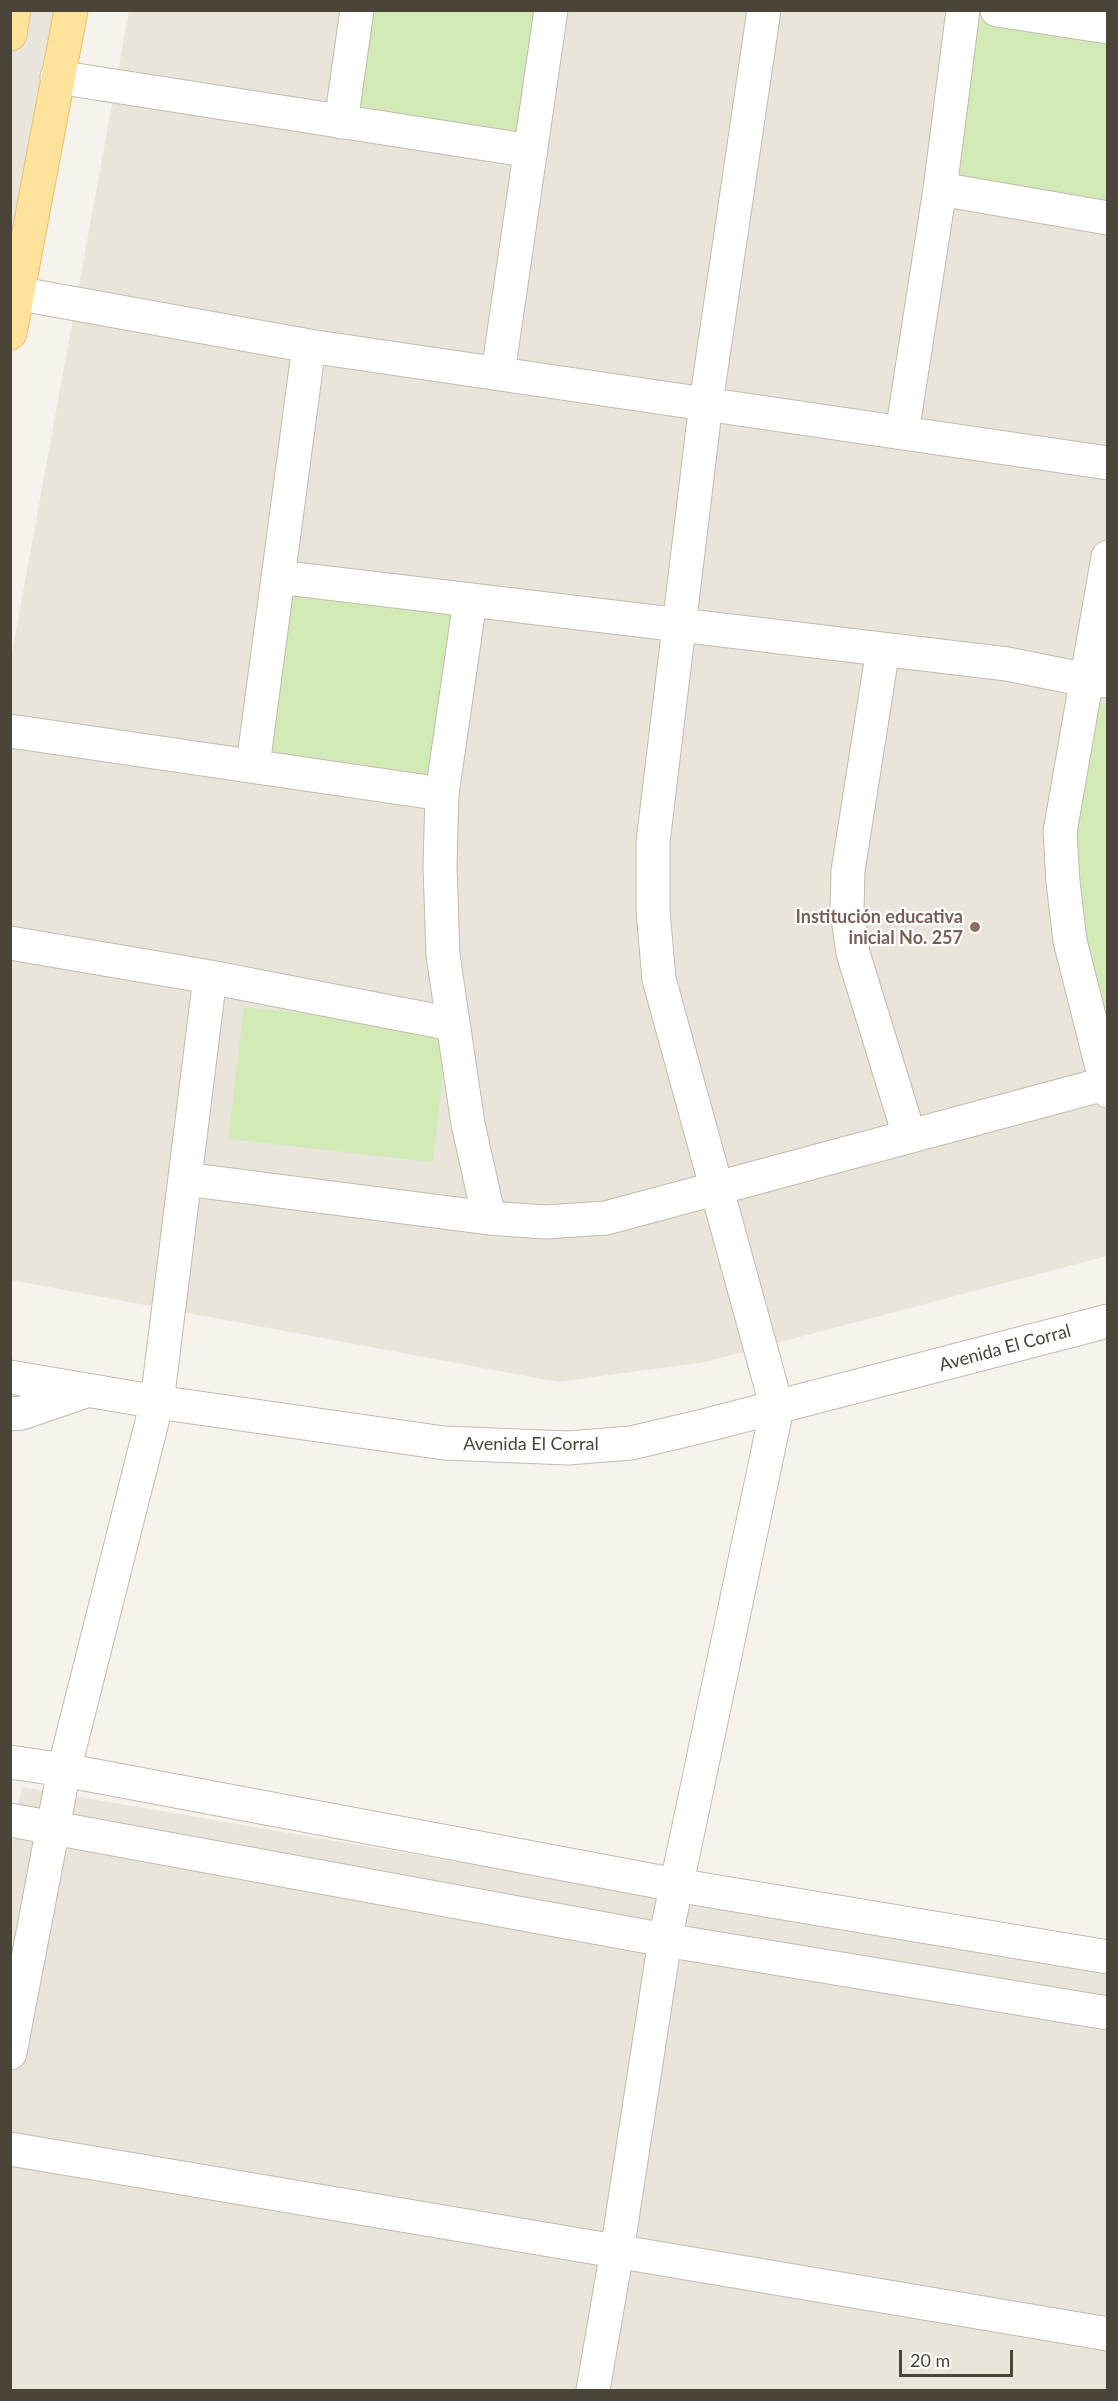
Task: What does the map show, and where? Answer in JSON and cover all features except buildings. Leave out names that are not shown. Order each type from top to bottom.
[{"type":"main road","points":[[10,33],[14,10]]},
{"type":"main road","points":[[10,333],[14,292],[71,10]]},
{"type":"street","points":[[341,122],[357,10]]},
{"type":"street","points":[[498,374],[551,10]]},
{"type":"street","points":[[593,2391],[665,1940],[777,1408],[659,979],[653,911],[653,843],[706,404],[764,10]]},
{"type":"street","points":[[902,432],[940,189],[963,10]]},
{"type":"street","points":[[997,10],[1107,27]]},
{"type":"street","points":[[57,77],[531,152]]},
{"type":"street","points":[[940,189],[1107,218]]},
{"type":"street","points":[[14,292],[309,346],[1107,462]]},
{"type":"street","points":[[253,765],[309,346]]},
{"type":"street","points":[[185,1179],[489,1218],[545,1222],[606,1218],[909,1136],[1107,1086],[1070,941],[1060,832],[1097,680],[1107,557]]},
{"type":"street","points":[[278,578],[1007,664],[1097,680]]},
{"type":"street","points":[[471,601],[442,794],[440,866],[443,955],[452,1024],[468,1125],[489,1218]]},
{"type":"street","points":[[883,649],[848,871],[848,911],[853,953],[909,1136]]},
{"type":"street","points":[[10,731],[442,794]]},
{"type":"street","points":[[10,943],[210,976],[452,1024]]},
{"type":"street","points":[[10,2053],[64,1770],[157,1402],[210,976]]},
{"type":"street","name":"Avenida El Corral","points":[[10,1377],[157,1402],[444,1443],[556,1448],[631,1443],[777,1408],[1107,1321]]},
{"type":"street","name":"Avenida El Corral","points":[[10,1414],[22,1413],[88,1390]]},
{"type":"street","points":[[10,1762],[64,1770],[676,1885],[1107,1957]]},
{"type":"street","points":[[10,1820],[53,1826],[665,1940],[1107,2013]]},
{"type":"street","points":[[10,2149],[1107,2334]]},
{"type":"shaded area","points":[[11,11],[68,11],[11,327]]},
{"type":"shaded area","points":[[129,11],[1107,11],[1107,1256],[705,1362],[558,1382],[11,1280],[11,658]]},
{"type":"shaded area","points":[[22,1787],[1107,1974],[1107,2390],[11,2390],[10,1854]]},
{"type":"green space","points":[[371,11],[540,11],[520,137],[357,112]]},
{"type":"green space","points":[[971,19],[1107,39],[1107,216],[946,195]]},
{"type":"green space","points":[[287,588],[459,610],[430,785],[264,759]]},
{"type":"green space","points":[[1094,702],[1108,704],[1107,1040],[1081,936],[1070,829]]},
{"type":"green space","points":[[244,1007],[448,1030],[433,1162],[228,1139]]},
{"type":"place","name":"Institución educativa inicial No. 257","points":[[975,927]]}]
